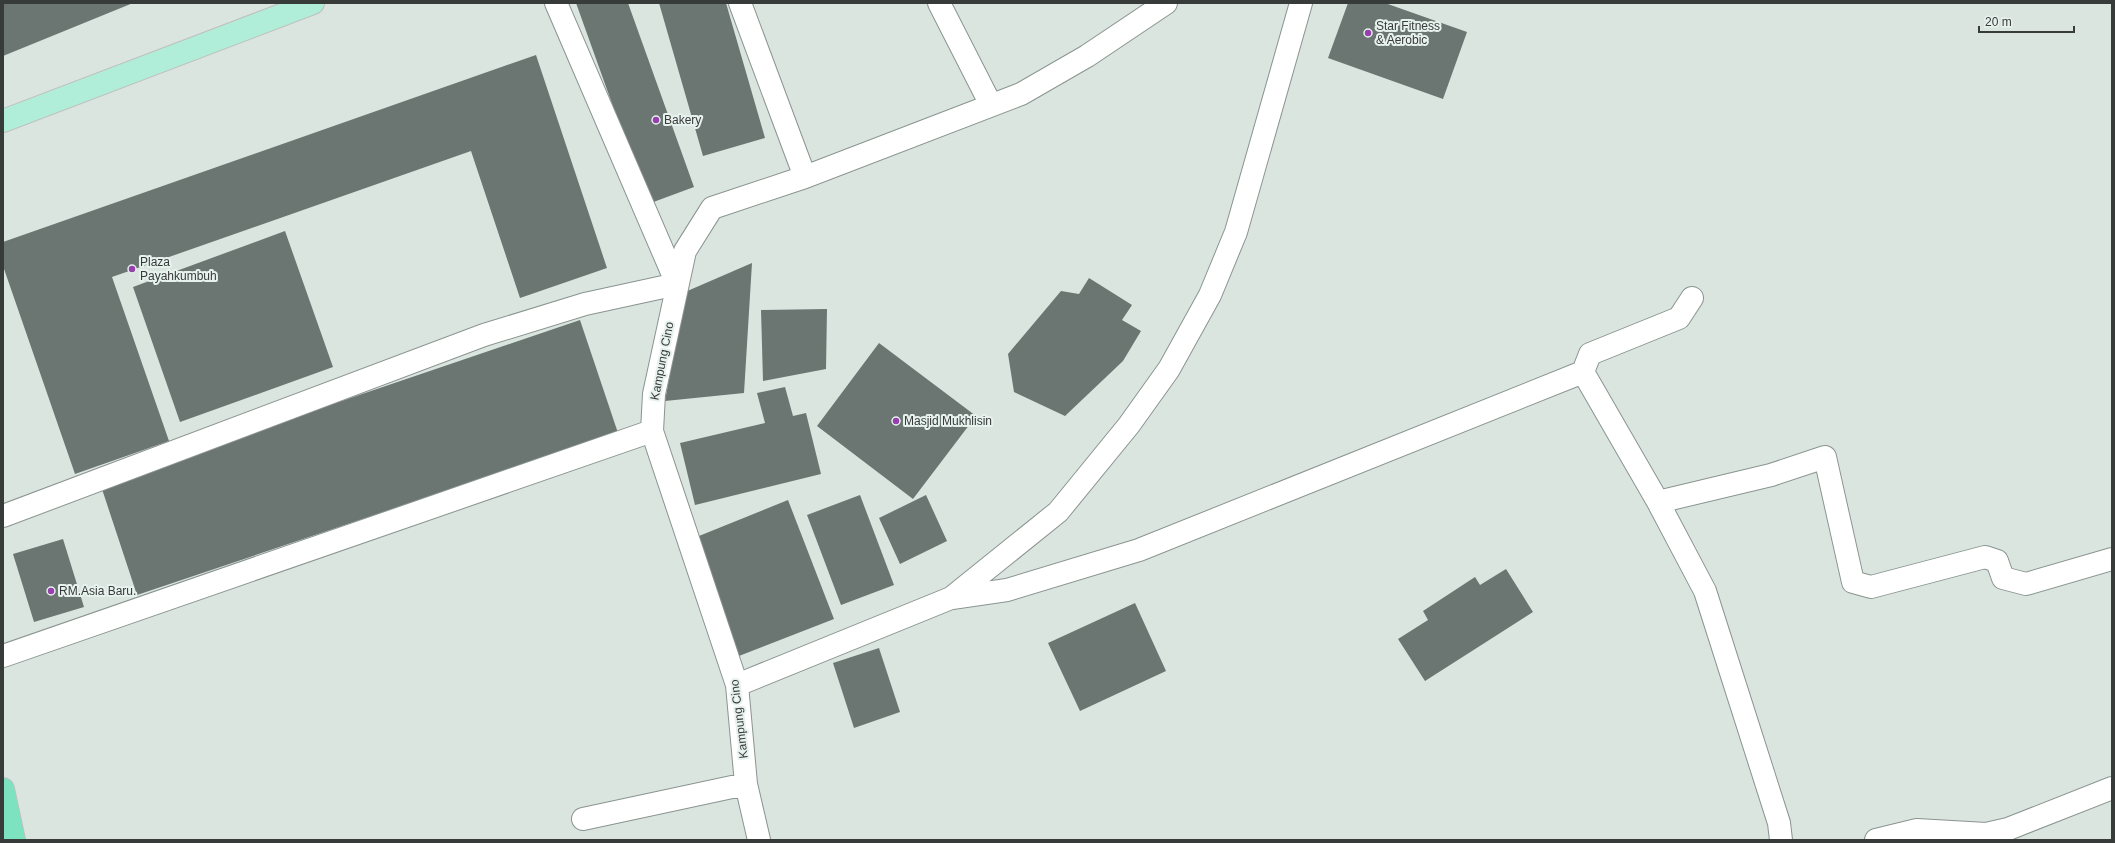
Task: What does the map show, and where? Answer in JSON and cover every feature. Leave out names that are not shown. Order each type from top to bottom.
[{"type":"highway","points":[[3,789],[14,840]]},
{"type":"main road","points":[[3,121],[313,3]]},
{"type":"street","points":[[3,516],[484,335],[584,304],[677,284],[556,3]]},
{"type":"street","points":[[740,3],[805,177]]},
{"type":"street","points":[[939,3],[991,105]]},
{"type":"street","name":"Kampung Cino","points":[[759,840],[746,784],[737,685],[652,431],[654,394],[685,251],[712,208],[805,177],[1021,94],[1087,56],[1166,3]]},
{"type":"street","points":[[951,598],[1058,512],[1129,425],[1169,369],[1210,295],[1236,232],[1301,3]]},
{"type":"street","points":[[1692,298],[1680,318],[1590,354],[1584,372],[1658,502],[1705,591],[1780,832],[1796,840]]},
{"type":"street","points":[[737,685],[951,598],[1007,590],[1139,550],[1584,372]]},
{"type":"street","points":[[3,656],[652,431]]},
{"type":"street","points":[[1658,502],[1771,475],[1825,457],[1853,582],[1871,587],[1985,556],[1997,561],[2003,578],[2026,584],[2112,559]]},
{"type":"street","points":[[583,819],[746,784]]},
{"type":"street","points":[[1876,840],[1917,830],[1986,834],[2008,829],[2112,788]]},
{"type":"building","points":[[3,3],[133,3],[3,56]]},
{"type":"building","points":[[576,3],[628,3],[694,187],[648,204]]},
{"type":"building","points":[[659,3],[726,3],[765,138],[703,156]]},
{"type":"building","points":[[1348,3],[1385,3],[1467,32],[1443,99],[1328,58]]},
{"type":"building","points":[[536,55],[607,268],[520,298],[471,151],[112,277],[169,441],[75,474],[3,266],[3,242]]},
{"type":"building","points":[[285,231],[333,367],[180,422],[133,287]]},
{"type":"building","points":[[752,263],[744,393],[665,401],[685,292]]},
{"type":"building","points":[[1089,278],[1132,305],[1122,320],[1141,331],[1123,361],[1065,416],[1014,392],[1008,354],[1061,291],[1079,294]]},
{"type":"building","points":[[827,309],[826,369],[763,381],[761,310]]},
{"type":"building","points":[[580,320],[618,433],[137,595],[100,483]]},
{"type":"building","name":"Masjid Mukhlisin","points":[[879,343],[976,416],[913,499],[817,426]]},
{"type":"building","points":[[785,387],[793,416],[806,413],[821,474],[695,505],[680,443],[765,423],[757,393]]},
{"type":"building","points":[[860,495],[894,585],[841,605],[807,515]]},
{"type":"building","points":[[926,495],[947,541],[900,564],[879,518]]},
{"type":"building","points":[[788,500],[834,619],[739,656],[694,538]]},
{"type":"building","points":[[63,539],[84,607],[34,622],[13,554]]},
{"type":"building","points":[[1506,569],[1533,612],[1425,681],[1398,639],[1428,620],[1423,611],[1475,577],[1480,585]]},
{"type":"building","points":[[1135,603],[1166,671],[1080,711],[1048,643]]},
{"type":"building","points":[[879,648],[900,712],[854,728],[833,663]]},
{"type":"place","name":"Star Fitness & Aerobic","points":[[1368,33]]},
{"type":"place","name":"Bakery","points":[[656,120]]},
{"type":"place","name":"Plaza Payahkumbuh","points":[[132,269]]},
{"type":"place","name":"Masjid Mukhlisin","points":[[896,421]]},
{"type":"place","name":"RM.Asia Baru.","points":[[51,591]]}]
